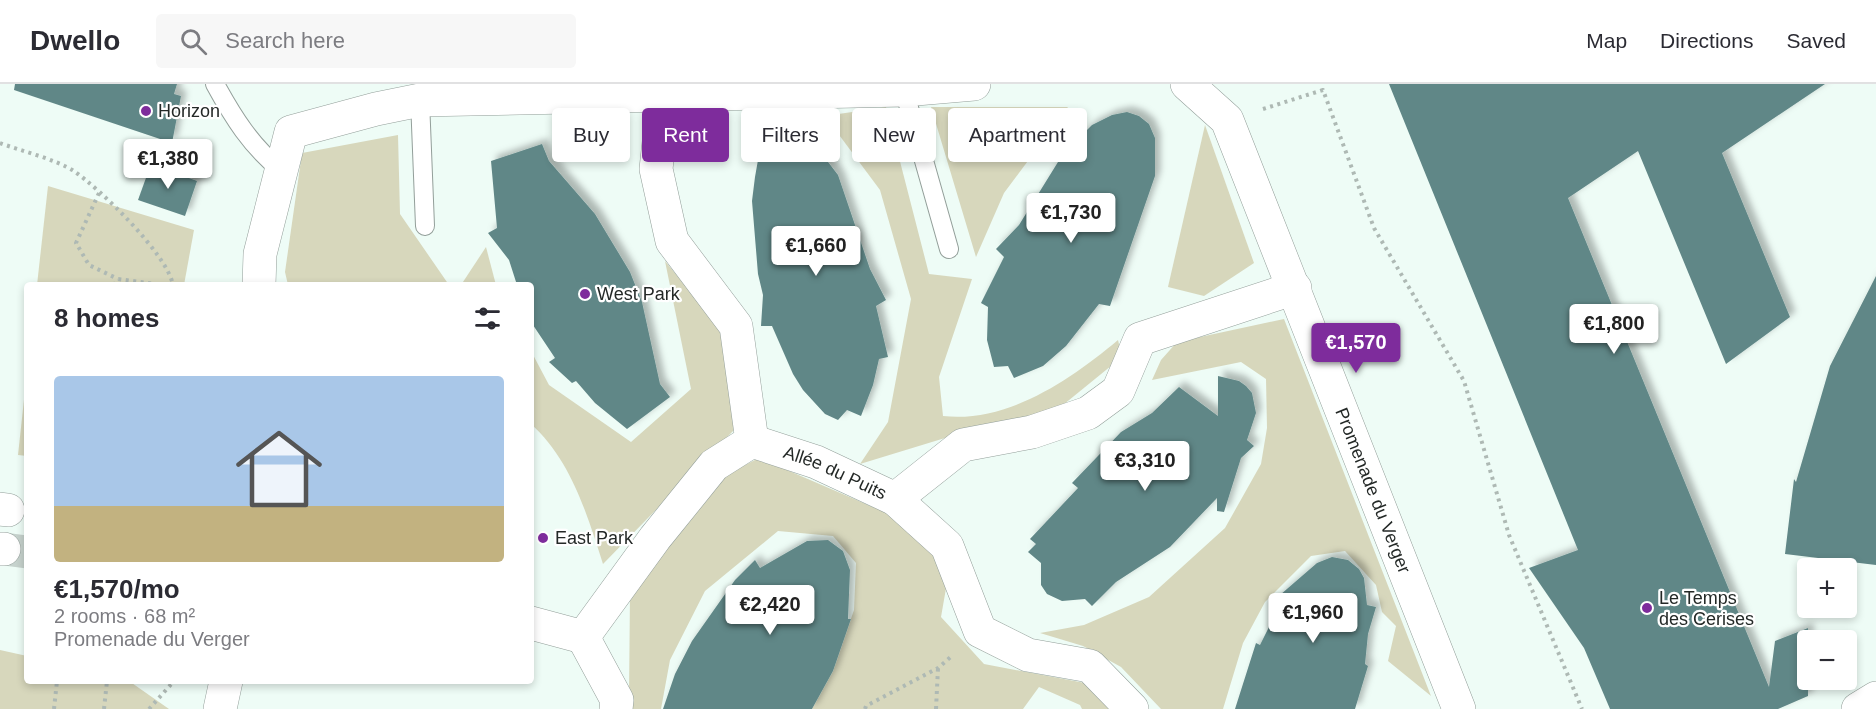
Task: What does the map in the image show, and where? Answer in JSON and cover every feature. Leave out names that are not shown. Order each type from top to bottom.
[{"type":"street","points":[[259,282],[260,254],[291,132],[376,109],[420,100],[904,90],[974,84]]},
{"type":"street","name":"Promenade du Verger","points":[[1187,84],[1227,120],[1459,709]]},
{"type":"street","points":[[583,637],[655,538],[714,465],[752,441],[736,326],[672,241],[656,169],[664,96]]},
{"type":"street","points":[[895,499],[963,445],[1032,432],[1088,413],[1118,391],[1140,339],[1295,288]]},
{"type":"street","name":"Allée du Puits","points":[[752,441],[816,462],[895,499],[947,546],[980,631]]},
{"type":"street","points":[[534,624],[583,637],[617,700],[616,709]]},
{"type":"street","points":[[980,631],[1028,655],[1090,666],[1132,709]]},
{"type":"street","points":[[220,709],[225,684]]},
{"type":"street","points":[[1858,709],[1876,698]]},
{"type":"lane","points":[[215,84],[235,121],[259,152],[281,170]]},
{"type":"lane","points":[[904,90],[949,249]]},
{"type":"lane","points":[[420,100],[424,226]]},
{"type":"path","points":[[1227,120],[1323,90],[1374,228],[1464,381],[1509,535],[1582,709]]},
{"type":"path","points":[[0,143],[72,170],[142,236],[171,274],[172,282]]},
{"type":"path","points":[[99,193],[76,243],[88,265],[118,279],[140,282]]},
{"type":"path","points":[[865,709],[866,706],[938,668],[980,631]]},
{"type":"path","points":[[936,709],[938,668]]},
{"type":"path","points":[[54,709],[57,684]]},
{"type":"path","points":[[104,709],[107,684]]},
{"type":"path","points":[[150,709],[171,684]]},
{"type":"green space","points":[[1068,107],[948,108],[948,162],[1027,162],[1004,193],[976,257],[936,124],[936,108],[931,108]]},
{"type":"green space","points":[[852,112],[852,152],[840,136],[840,114]]},
{"type":"green space","points":[[1205,125],[1254,263],[1204,296],[1168,287]]},
{"type":"green space","points":[[398,135],[400,214],[447,282],[287,282],[285,272],[302,153]]},
{"type":"green space","points":[[859,162],[900,162],[929,274],[972,279],[939,377],[943,416],[991,413],[1014,406],[1037,396],[1080,370],[1118,340],[1122,357],[1063,405],[1019,430],[945,438],[860,464],[888,422],[911,299],[880,190]]},
{"type":"green space","points":[[48,186],[194,230],[185,282],[37,282]]},
{"type":"green space","points":[[486,247],[495,282],[463,282]]},
{"type":"green space","points":[[665,261],[722,330],[734,430],[603,564],[584,507],[567,471],[545,438],[534,427],[534,357],[549,385],[631,442],[691,389]]},
{"type":"green space","points":[[1284,319],[1431,696],[1388,661],[1396,626],[1382,612],[1376,585],[1345,551],[1311,556],[1265,602],[1243,643],[1223,709],[1161,709],[1121,667],[1083,646],[1040,633],[1084,625],[1149,597],[1225,528],[1261,464],[1267,428],[1266,379],[1241,362],[1152,380],[1161,360],[1177,342]]},
{"type":"green space","points":[[24,400],[24,456],[18,455]]},
{"type":"green space","points":[[759,458],[917,526],[948,577],[941,617],[984,664],[1085,683],[1117,709],[1082,709],[1080,705],[1039,687],[1023,709],[812,709],[833,671],[854,610],[856,563],[833,536],[778,531],[705,591],[670,660],[661,709],[632,709],[629,696],[630,593],[715,480]]},
{"type":"green space","points":[[0,650],[24,655],[24,684],[133,684],[169,709],[0,709]]},
{"type":"building","name":"Horizon","points":[[15,84],[177,84],[174,94],[181,96],[172,143],[14,90]]},
{"type":"building","points":[[1389,84],[1825,84],[1722,153],[1790,317],[1726,364],[1638,151],[1568,198],[1769,687],[1775,641],[1797,632],[1797,690],[1808,690],[1808,696],[1778,709],[1610,709],[1584,648],[1529,568],[1578,550]]},
{"type":"building","points":[[1127,112],[1139,116],[1149,124],[1155,138],[1155,176],[1110,306],[1099,304],[1066,346],[1043,366],[1014,378],[1008,366],[994,367],[987,340],[988,307],[981,303],[1004,257],[996,249],[1019,225],[1058,162],[1087,162],[1087,130],[1112,115]]},
{"type":"building","name":"West Park","points":[[542,144],[549,161],[595,214],[630,272],[642,302],[660,384],[670,397],[627,429],[595,403],[576,381],[572,383],[549,362],[555,358],[534,326],[534,282],[516,282],[509,260],[488,233],[497,228],[491,161]]},
{"type":"building","points":[[758,162],[828,162],[838,175],[870,269],[886,300],[876,306],[888,357],[879,359],[873,385],[861,416],[847,410],[838,420],[825,414],[803,390],[793,374],[772,326],[761,326],[763,295],[758,274],[752,201]]},
{"type":"building","points":[[151,164],[197,181],[185,216],[138,200]]},
{"type":"building","points":[[1876,276],[1876,565],[1857,563],[1857,558],[1818,558],[1785,554],[1794,479],[1796,482],[1830,366]]},
{"type":"building","points":[[1218,376],[1239,381],[1246,386],[1252,393],[1256,413],[1247,440],[1254,446],[1241,458],[1224,512],[1217,511],[1217,498],[1170,547],[1116,582],[1092,606],[1085,599],[1062,601],[1047,594],[1041,585],[1041,563],[1028,552],[1036,544],[1030,539],[1078,488],[1072,483],[1121,432],[1152,413],[1179,387],[1218,416]]},
{"type":"building","points":[[828,540],[843,551],[850,570],[848,619],[851,619],[833,671],[812,709],[663,709],[675,674],[692,641],[735,580],[755,560],[760,568],[807,541]]},
{"type":"building","points":[[1332,557],[1348,560],[1359,569],[1364,578],[1367,605],[1376,607],[1368,634],[1365,664],[1368,666],[1355,709],[1235,709],[1256,643],[1260,645],[1273,619],[1280,595],[1317,563]]},
{"type":"tunnel","points":[[4,549],[24,552]]},
{"type":"place","name":"Horizon","points":[[146,111]]},
{"type":"place","name":"West Park","points":[[585,294]]},
{"type":"place","name":"East Park","points":[[543,538]]},
{"type":"place","name":"Le Temps des Cerises","points":[[1647,608]]}]
